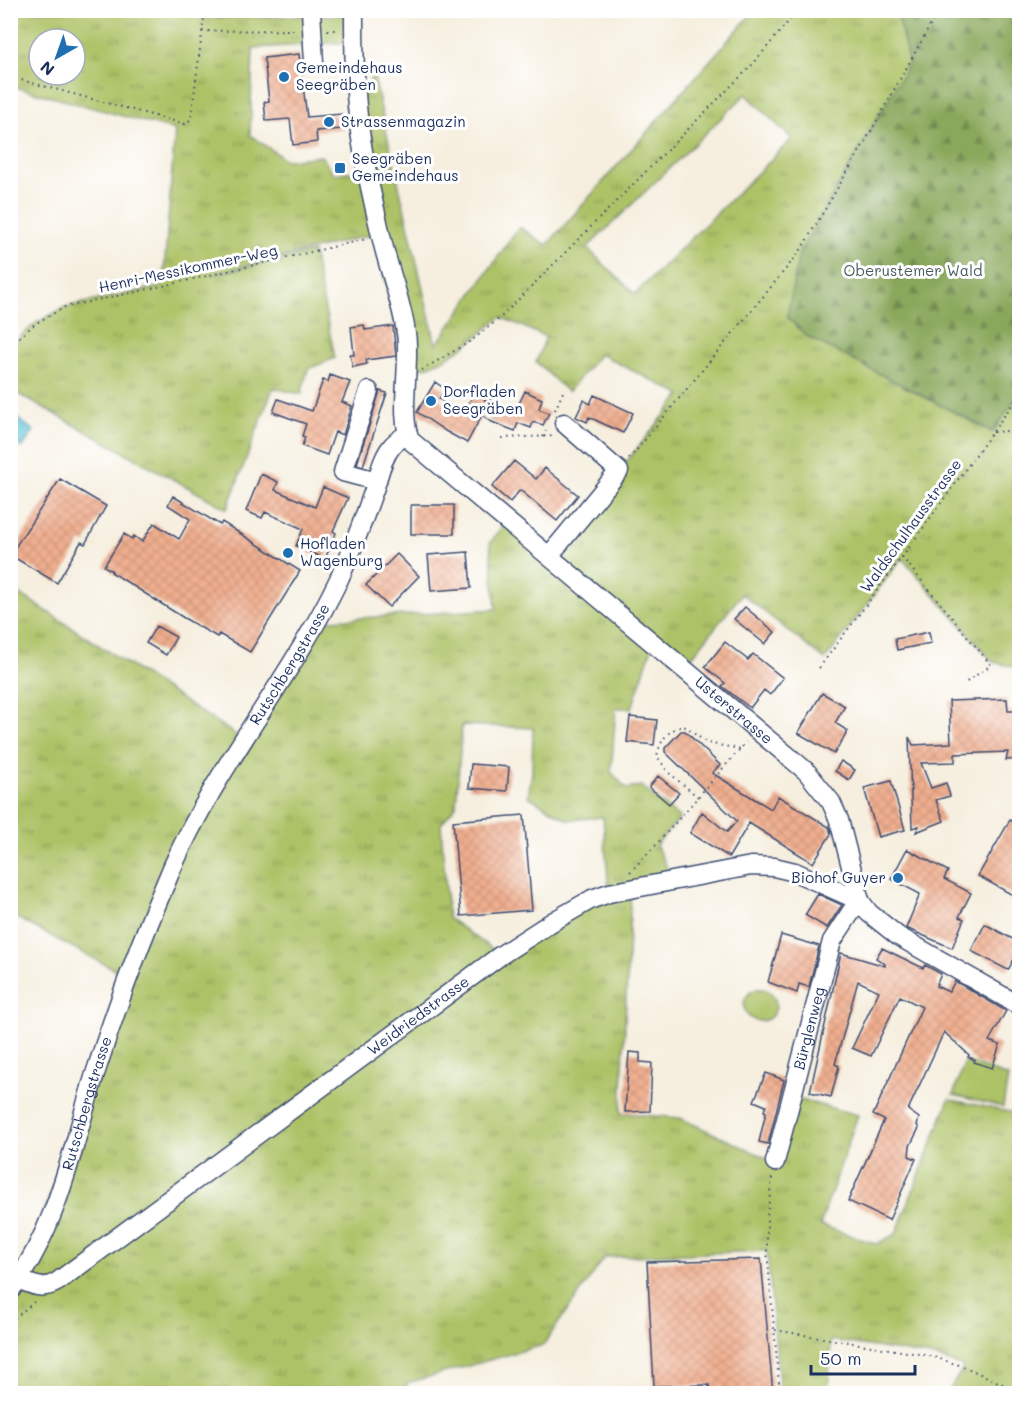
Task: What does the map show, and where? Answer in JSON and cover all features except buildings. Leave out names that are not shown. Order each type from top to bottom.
[{"type":"street","points":[[311,10],[314,63]]},
{"type":"street","points":[[354,10],[359,124],[381,235],[406,333],[407,371],[404,419],[407,434]]},
{"type":"street","points":[[369,392],[343,472],[377,482]]},
{"type":"street","points":[[549,556],[619,471],[559,430]]},
{"type":"street","name":"Rutschbergstrasse","points":[[15,1285],[34,1254],[60,1194],[96,1073],[129,977],[173,867],[201,810],[233,754],[307,638],[339,579],[355,544],[388,451],[407,434]]},
{"type":"street","name":"Usterstrasse","points":[[407,434],[422,451],[806,771],[831,802],[839,820],[860,901],[869,913],[898,936],[1020,1006]]},
{"type":"street","name":"Weidriedstrasse","points":[[44,1287],[57,1282],[501,955],[592,899],[609,893],[751,866],[774,867],[795,872],[860,901]]},
{"type":"street","name":"Bürglenweg","points":[[775,1162],[832,941],[860,901]]},
{"type":"street","points":[[15,1285],[44,1287]]},
{"type":"path","points":[[10,77],[185,124],[191,119],[205,10]]},
{"type":"path","points":[[407,371],[422,370],[444,359],[501,317],[752,65],[798,10]]},
{"type":"path","points":[[619,471],[799,253],[939,10]]},
{"type":"path","points":[[202,31],[354,30]]},
{"type":"path","name":"Henri-Messikommer-Weg","points":[[10,345],[36,323],[65,307],[381,235]]},
{"type":"path","name":"Waldschulhausstrasse","points":[[819,668],[902,558],[1020,394]]},
{"type":"path","points":[[502,438],[559,430]]},
{"type":"path","points":[[993,432],[1020,430]]},
{"type":"path","points":[[902,558],[991,665],[965,683]]},
{"type":"path","points":[[698,797],[668,772],[657,756],[659,744],[674,728],[684,726],[707,743],[740,749]]},
{"type":"path","points":[[609,893],[656,845],[756,730]]},
{"type":"path","points":[[775,1162],[767,1217],[767,1251],[780,1394]]},
{"type":"path","points":[[10,1322],[40,1297],[44,1287]]},
{"type":"path","points":[[775,1330],[931,1356],[964,1367],[1020,1392]]},
{"type":"green space","points":[[201,10],[202,18],[354,15],[354,42],[253,48],[250,135],[286,160],[321,156],[334,174],[367,172],[357,107],[373,74],[436,345],[519,227],[547,245],[754,11],[897,11],[909,64],[862,147],[787,317],[808,337],[992,432],[1019,394],[1019,668],[993,662],[902,558],[825,660],[742,594],[683,668],[653,644],[632,708],[616,708],[611,772],[627,789],[641,786],[680,818],[656,845],[673,880],[631,888],[621,1113],[680,1118],[775,1162],[793,1098],[858,1115],[820,1225],[876,1244],[896,1234],[949,1099],[1019,1114],[1019,1393],[947,1393],[964,1367],[931,1356],[831,1340],[828,1393],[780,1393],[767,1251],[605,1257],[543,1345],[407,1383],[407,1393],[11,1393],[10,1291],[19,1279],[129,977],[11,915],[11,588],[242,739],[316,621],[496,609],[490,543],[506,521],[549,556],[681,395],[600,354],[568,392],[536,362],[546,337],[501,317],[469,343],[445,358],[420,369],[407,371],[374,234],[210,275],[313,252],[335,358],[308,369],[301,394],[273,388],[227,509],[11,390],[11,345],[36,323],[65,307],[163,286],[175,130],[11,86],[11,11]],"holes":[[[746,94],[792,139],[635,294],[587,248]],[[462,725],[533,728],[532,772],[528,796],[568,820],[603,817],[609,893],[501,955],[448,918],[441,824],[456,806]]]},
{"type":"green space","name":"Oberustemer Wald","points":[[897,11],[1019,11],[1019,394],[993,432],[808,337],[787,317],[799,253],[909,64]]},
{"type":"green space","points":[[760,989],[772,993],[776,1005],[772,1017],[760,1021],[748,1017],[744,1005],[748,993]]},
{"type":"green space","points":[[965,1061],[1008,1077],[1003,1107],[953,1095]]},
{"type":"water","points":[[10,413],[34,431],[22,448],[11,440]]},
{"type":"place","name":"Gemeindehaus Seegräben","points":[[284,77]]},
{"type":"place","name":"Strassenmagazin","points":[[329,122]]},
{"type":"place","name":"Seegräben Gemeindehaus","points":[[340,168]]},
{"type":"place","name":"Dorfladen Seegräben","points":[[431,401]]},
{"type":"place","name":"Hofladen Wagenburg","points":[[288,553]]},
{"type":"place","name":"Biohof Guyer","points":[[898,878]]}]
